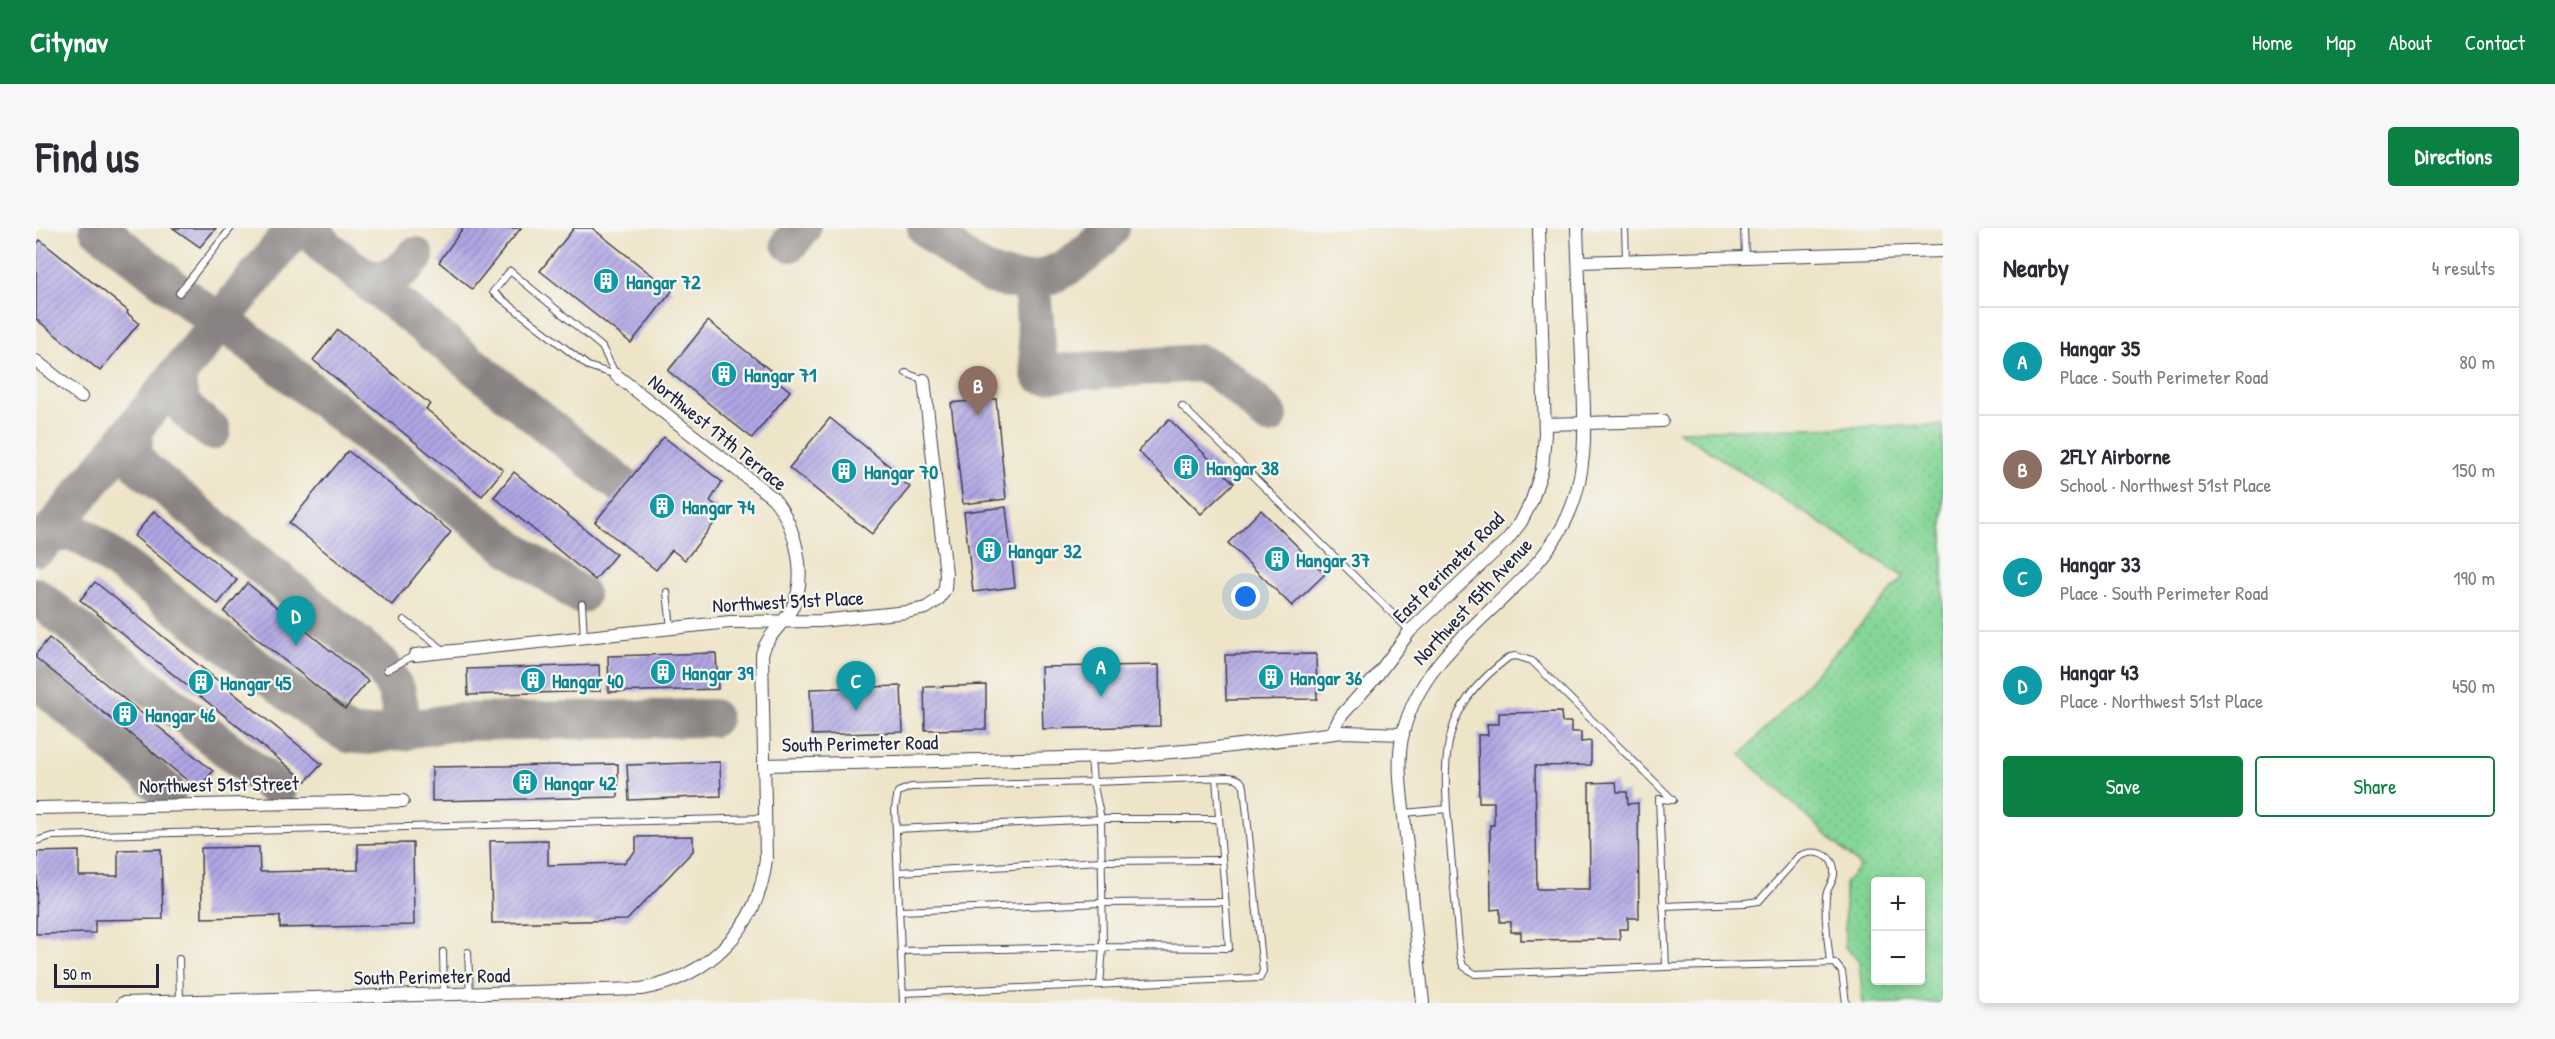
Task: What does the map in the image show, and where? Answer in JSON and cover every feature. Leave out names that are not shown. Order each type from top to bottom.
[{"type":"street","name":"East Perimeter Road","points":[[1332,733],[1341,716],[1375,678],[1410,631],[1429,610],[1499,548],[1521,522],[1539,480],[1544,458],[1545,424],[1539,228]]},
{"type":"street","name":"Northwest 15th Avenue","points":[[1423,1003],[1400,763],[1403,734],[1411,706],[1433,668],[1532,568],[1560,530],[1570,511],[1579,483],[1583,460],[1578,228]]},
{"type":"street","points":[[1579,262],[1943,251]]},
{"type":"street","points":[[36,361],[81,397]]},
{"type":"street","name":"Northwest 17th Terrace","points":[[616,375],[758,485],[780,506],[791,531],[799,572],[796,598],[770,636],[762,654],[764,765]]},
{"type":"street","name":"Northwest 51st Place","points":[[415,655],[730,622],[820,621],[917,610],[932,605],[942,595],[946,582],[924,380]]},
{"type":"street","points":[[1545,424],[1662,421]]},
{"type":"street","name":"South Perimeter Road","points":[[123,1003],[630,991],[661,985],[693,972],[713,959],[729,944],[750,913],[760,890],[765,868],[764,765],[1091,758],[1174,753],[1356,731],[1403,734]]},
{"type":"street","name":"Northwest 51st Street","points":[[36,808],[403,801]]},
{"type":"lane","points":[[179,293],[231,228]]},
{"type":"lane","points":[[1625,228],[1626,260]]},
{"type":"lane","points":[[1744,228],[1745,257]]},
{"type":"lane","points":[[510,271],[602,347],[616,375],[588,366],[493,292],[510,271]]},
{"type":"lane","points":[[906,373],[924,380]]},
{"type":"lane","points":[[1182,406],[1410,631]]},
{"type":"lane","points":[[667,592],[670,628]]},
{"type":"lane","points":[[582,604],[584,637]]},
{"type":"lane","points":[[404,620],[446,652]]},
{"type":"lane","points":[[387,670],[415,655]]},
{"type":"lane","points":[[1666,967],[1659,800],[1672,800],[1532,661],[1509,657],[1468,695],[1457,714],[1447,751],[1447,809],[1460,957],[1468,971],[1484,974],[1830,962],[1840,967],[1845,1003]]},
{"type":"lane","points":[[1091,758],[1093,782],[1101,819],[1103,947],[1101,986]]},
{"type":"lane","points":[[901,951],[1103,947],[1229,948],[1216,777]]},
{"type":"lane","points":[[903,993],[1256,979],[1262,975],[1263,971],[1244,787],[1241,781],[1236,778],[1216,777],[904,788],[898,792],[896,799],[903,1003]]},
{"type":"lane","points":[[1404,813],[1447,809]]},
{"type":"lane","points":[[36,841],[52,836],[765,818]]},
{"type":"lane","points":[[896,829],[1101,819],[1219,819]]},
{"type":"lane","points":[[1664,906],[1759,901],[1798,857],[1812,851],[1824,854],[1833,868],[1834,877],[1825,894],[1830,962]]},
{"type":"lane","points":[[898,872],[1102,861],[1222,860]]},
{"type":"lane","points":[[899,911],[1102,903],[1225,902]]},
{"type":"lane","points":[[442,952],[444,995]]},
{"type":"lane","points":[[468,952],[470,995]]},
{"type":"lane","points":[[179,959],[180,1002]]},
{"type":"green space","points":[[1943,425],[1943,1003],[1863,1003],[1859,961],[1845,947],[1845,883],[1860,866],[1741,755],[1904,577],[1678,431]]},
{"type":"building","points":[[173,228],[216,228],[200,247]]},
{"type":"building","points":[[463,228],[521,228],[472,289],[439,262]]},
{"type":"building","name":"Hangar 72","points":[[574,228],[592,228],[672,291],[631,343],[540,271]]},
{"type":"building","points":[[40,240],[128,311],[127,313],[139,323],[100,371],[36,319],[36,245]]},
{"type":"building","name":"Hangar 71","points":[[708,321],[780,378],[778,381],[790,391],[752,438],[668,371]]},
{"type":"building","points":[[338,330],[430,404],[426,409],[503,470],[482,496],[313,360]]},
{"type":"building","points":[[996,399],[1006,499],[963,504],[951,403]]},
{"type":"building","name":"Hangar 70","points":[[830,418],[899,474],[897,477],[910,487],[872,534],[789,468]]},
{"type":"building","name":"Hangar 38","points":[[1169,419],[1234,483],[1201,514],[1138,451]]},
{"type":"building","name":"Hangar 74","points":[[664,437],[722,482],[710,501],[724,511],[685,560],[672,550],[656,570],[595,522]]},
{"type":"building","points":[[348,451],[451,532],[392,605],[289,523]]},
{"type":"building","points":[[514,472],[616,554],[595,580],[494,497]]},
{"type":"building","name":"Hangar 32","points":[[1006,507],[1015,587],[973,592],[964,512]]},
{"type":"building","name":"Hangar 37","points":[[1261,510],[1325,574],[1292,606],[1228,543]]},
{"type":"building","points":[[154,511],[237,580],[218,604],[134,536]]},
{"type":"building","name":"Hangar 45","points":[[95,582],[322,764],[306,781],[80,600]]},
{"type":"building","points":[[247,583],[368,681],[345,709],[224,612]]},
{"type":"building","name":"Hangar 46","points":[[49,638],[213,771],[198,789],[36,658],[36,654]]},
{"type":"building","name":"Hangar 39","points":[[716,653],[718,689],[609,692],[608,656]]},
{"type":"building","name":"Hangar 36","points":[[1316,654],[1317,699],[1226,700],[1225,655]]},
{"type":"building","name":"Hangar 40","points":[[599,665],[600,691],[468,695],[467,669]]},
{"type":"building","points":[[1159,665],[1160,726],[1043,729],[1041,667]]},
{"type":"building","points":[[986,685],[986,729],[925,730],[924,687]]},
{"type":"building","points":[[901,686],[903,732],[812,735],[810,689]]},
{"type":"building","points":[[1561,712],[1562,722],[1571,722],[1571,732],[1581,732],[1581,742],[1591,741],[1591,765],[1535,766],[1537,889],[1590,889],[1589,783],[1616,782],[1617,792],[1627,792],[1628,804],[1638,803],[1639,918],[1628,918],[1628,929],[1619,929],[1620,939],[1521,940],[1521,932],[1511,932],[1511,922],[1500,922],[1500,909],[1491,910],[1490,825],[1494,825],[1494,802],[1479,802],[1478,735],[1488,735],[1487,724],[1499,724],[1499,713]]},
{"type":"building","points":[[720,762],[721,796],[629,800],[627,765]]},
{"type":"building","name":"Hangar 42","points":[[618,764],[618,797],[432,801],[432,767]]},
{"type":"building","points":[[693,836],[693,851],[627,920],[492,923],[490,841],[548,840],[548,865],[624,863],[636,851],[636,837]]},
{"type":"building","points":[[413,843],[414,925],[280,928],[280,916],[202,918],[201,848],[259,847],[260,872],[358,870],[358,844]]},
{"type":"building","points":[[161,849],[163,919],[95,920],[95,933],[36,934],[37,852],[79,851],[79,876],[118,876],[118,850]]},
{"type":"taxiway","points":[[98,228],[194,304],[246,339],[505,544],[580,595]]},
{"type":"taxiway","points":[[39,547],[295,228]]},
{"type":"taxiway","points":[[314,228],[319,239],[327,248],[624,487]]},
{"type":"taxiway","points":[[790,243],[802,228]]},
{"type":"taxiway","points":[[926,228],[974,266],[994,276],[1013,280],[1032,280],[1049,276],[1066,268],[1082,257],[1111,228]]},
{"type":"taxiway","points":[[360,275],[377,279],[391,277],[403,269],[415,256]]},
{"type":"taxiway","points":[[1031,280],[1040,374],[1198,363],[1218,372],[1269,416]]},
{"type":"taxiway","points":[[178,373],[181,401],[190,413],[212,431]]},
{"type":"taxiway","points":[[135,427],[133,452],[141,467],[381,664],[397,692],[404,732]]},
{"type":"taxiway","points":[[44,540],[65,533],[86,538],[328,722],[348,734],[368,736],[455,722],[712,718]]},
{"type":"taxiway","points":[[36,596],[278,790]]},
{"type":"taxiway","points":[[36,679],[167,791]]},
{"type":"place","name":"Hangar 72","points":[[606,281]]},
{"type":"place","name":"Hangar 71","points":[[724,374]]},
{"type":"place","name":"2FLY Airborne","points":[[978,416]]},
{"type":"place","name":"Hangar 38","points":[[1186,467]]},
{"type":"place","name":"Hangar 70","points":[[844,471]]},
{"type":"place","name":"Hangar 74","points":[[662,506]]},
{"type":"place","name":"Hangar 32","points":[[989,550]]},
{"type":"place","name":"Hangar 37","points":[[1277,559]]},
{"type":"place","name":"Hangar 43","points":[[296,646]]},
{"type":"place","name":"Hangar 39","points":[[663,672]]},
{"type":"place","name":"Hangar 36","points":[[1271,677]]},
{"type":"place","name":"Hangar 40","points":[[533,680]]},
{"type":"place","name":"Hangar 45","points":[[201,682]]},
{"type":"place","name":"Hangar 35","points":[[1101,697]]},
{"type":"place","name":"Hangar 33","points":[[856,711]]},
{"type":"place","name":"Hangar 46","points":[[125,714]]},
{"type":"place","name":"Hangar 42","points":[[525,782]]}]
